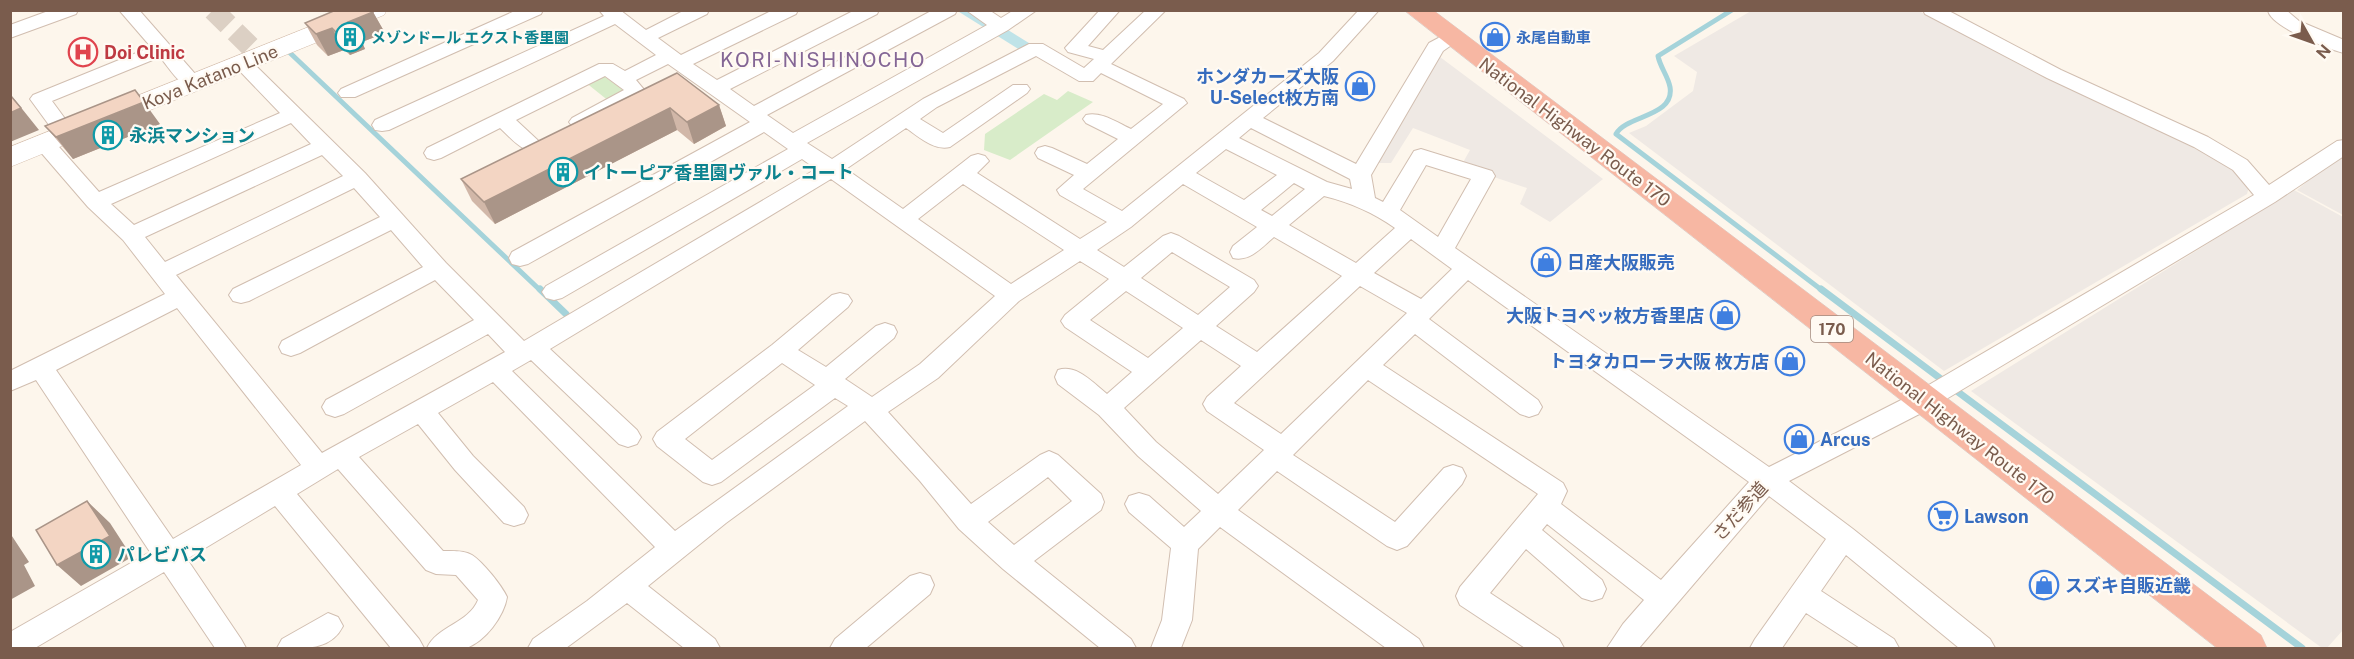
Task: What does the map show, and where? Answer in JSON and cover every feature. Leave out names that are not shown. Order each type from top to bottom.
[{"type":"highway","name":"National Highway Route 170","points":[[1416,10],[1451,39],[1661,197],[1943,389],[2247,648]]},
{"type":"main road","name":"Koya Katano Line","points":[[10,158],[375,10]]},
{"type":"street","points":[[10,32],[69,10]]},
{"type":"street","points":[[128,10],[194,84]]},
{"type":"street","points":[[348,93],[534,10]]},
{"type":"street","points":[[644,38],[700,10]]},
{"type":"street","points":[[624,79],[789,10]]},
{"type":"street","points":[[717,88],[870,10]]},
{"type":"street","points":[[520,258],[948,10]]},
{"type":"street","points":[[975,10],[1001,26]]},
{"type":"street","points":[[554,292],[1028,10]]},
{"type":"street","points":[[1111,10],[1075,48],[1103,61],[1177,103],[1068,190],[1123,222]]},
{"type":"street","points":[[10,648],[46,640],[168,556],[495,369],[832,169],[930,103],[1034,48],[1086,77],[1157,10]]},
{"type":"street","points":[[543,648],[674,548],[868,408],[929,371],[1011,295],[1123,222],[1326,57],[1370,10]]},
{"type":"street","points":[[1932,10],[2054,74],[2202,142],[2240,165],[2267,197]]},
{"type":"street","points":[[2277,10],[2276,13],[2292,25],[2343,47]]},
{"type":"street","points":[[382,125],[612,13],[644,38],[1011,295]]},
{"type":"street","points":[[1365,202],[1360,175],[1436,47],[1451,39]]},
{"type":"street","points":[[163,49],[40,99],[56,140],[96,202],[131,235],[181,296],[329,462],[436,562],[463,564],[493,597],[493,606],[488,615],[442,648]]},
{"type":"street","points":[[243,64],[357,178],[438,269],[490,322],[527,350],[627,437]]},
{"type":"street","points":[[434,153],[606,68],[624,79],[636,92],[514,156]]},
{"type":"street","points":[[907,120],[942,142],[1020,89]]},
{"type":"street","points":[[96,202],[292,115]]},
{"type":"street","points":[[502,119],[534,146]]},
{"type":"street","points":[[1093,119],[1133,138]]},
{"type":"street","points":[[1249,119],[1360,175]]},
{"type":"street","points":[[1224,139],[1320,188],[1388,212],[1767,480],[1843,537],[1969,645]]},
{"type":"street","points":[[131,235],[323,146]]},
{"type":"street","name":"さだ参道","points":[[1622,648],[1767,480],[1943,389],[2267,197],[2343,146]]},
{"type":"street","points":[[1045,153],[1088,173]]},
{"type":"street","points":[[1388,212],[1421,156],[1484,176],[1442,250]]},
{"type":"street","points":[[903,220],[971,167],[1082,250],[1259,366]]},
{"type":"street","points":[[1181,174],[1359,273],[1418,316],[1529,407]]},
{"type":"street","points":[[1246,210],[1292,174]]},
{"type":"street","points":[[161,273],[357,178]]},
{"type":"street","points":[[1241,252],[1320,188]]},
{"type":"street","points":[[241,295],[395,219]]},
{"type":"street","points":[[1410,227],[1216,404],[1397,538],[1453,476]]},
{"type":"street","points":[[1108,408],[1149,371],[1198,326],[1246,286],[1171,241],[1073,321],[1149,371]]},
{"type":"street","points":[[1166,648],[1177,620],[1185,544],[1467,268]]},
{"type":"street","points":[[291,347],[438,269]]},
{"type":"street","points":[[12,377],[41,367],[181,296]]},
{"type":"street","points":[[840,302],[781,351],[666,439],[712,474],[830,383],[885,332]]},
{"type":"street","points":[[335,407],[490,322]]},
{"type":"street","points":[[781,351],[868,408],[969,520],[1013,561],[1121,648]]},
{"type":"street","points":[[41,367],[231,648]]},
{"type":"street","points":[[1367,368],[1554,491],[1545,507],[1470,596],[1549,648]]},
{"type":"street","points":[[495,369],[674,548]]},
{"type":"street","points":[[1067,377],[1108,408],[1147,449],[1219,511],[1409,648]]},
{"type":"street","points":[[422,411],[464,463],[514,515]]},
{"type":"street","points":[[969,520],[1049,462],[1091,502],[1013,561]]},
{"type":"street","points":[[279,492],[409,648]]},
{"type":"street","points":[[1139,504],[1185,544]]},
{"type":"street","points":[[1545,507],[1663,598]]},
{"type":"street","points":[[1524,531],[1592,589]]},
{"type":"street","points":[[1765,648],[1843,537]]},
{"type":"street","points":[[851,647],[920,585]]},
{"type":"street","points":[[627,586],[705,648]]},
{"type":"street","points":[[1803,595],[1884,648]]},
{"type":"street","points":[[292,648],[328,626]]},
{"type":"shaded area","points":[[1751,11],[1919,11],[2134,120],[2206,151],[2232,168],[2249,187],[2247,194],[1944,371],[1629,133],[1646,126],[1693,91],[1697,72],[1674,56]]},
{"type":"shaded area","points":[[1436,54],[1603,179],[1550,222],[1520,204],[1527,188],[1461,166],[1470,150],[1413,128],[1391,163],[1369,163]]},
{"type":"shaded area","points":[[2343,151],[2343,215],[2297,190]]},
{"type":"shaded area","points":[[2294,190],[2343,217],[2343,630],[2327,648],[2322,648],[1971,391]]},
{"type":"green space","points":[[595,77],[605,77],[623,90],[623,95],[610,102],[585,82]]},
{"type":"green space","points":[[1068,91],[1093,102],[1010,160],[984,150],[985,134],[1044,94],[1057,100]]},
{"type":"building","points":[[336,10],[372,10],[373,12],[348,22],[353,27],[338,34],[332,28],[316,34],[305,23]]},
{"type":"building","points":[[677,73],[719,105],[687,122],[670,108],[484,202],[461,179]]},
{"type":"building","points":[[135,90],[144,102],[56,137],[45,126]]},
{"type":"building","points":[[10,95],[21,108],[10,113]]},
{"type":"building","points":[[87,501],[110,536],[57,565],[36,530]]},
{"type":"waterway","points":[[964,10],[1029,48]]},
{"type":"waterway","points":[[1732,10],[1658,56],[1669,83],[1670,97],[1658,110],[1629,123],[1616,134],[1823,291]]},
{"type":"waterway","points":[[288,51],[541,291]]},
{"type":"waterway","points":[[540,289],[566,314]]},
{"type":"waterway","points":[[1821,289],[1945,382]]},
{"type":"waterway","points":[[1954,389],[2302,648]]},
{"type":"tunnel","points":[[213,10],[261,57]]},
{"type":"place","name":"メゾンドール エクスト香里園","points":[[350,37]]},
{"type":"place","name":"永尾自動車","points":[[1495,37]]},
{"type":"place","name":"Doi Clinic","points":[[83,52]]},
{"type":"place","name":"ホンダカーズ大阪 U-Select枚方南","points":[[1360,86]]},
{"type":"place","name":"永浜マンション","points":[[108,135]]},
{"type":"place","name":"イトーピア香里園ヴァル・コート","points":[[563,172]]},
{"type":"place","name":"日産大阪販売","points":[[1546,262]]},
{"type":"place","name":"大阪トヨペッ枚方香里店","points":[[1725,315]]},
{"type":"place","name":"トヨタカローラ大阪 枚方店","points":[[1790,361]]},
{"type":"place","name":"Arcus","points":[[1799,439]]},
{"type":"place","name":"Lawson","points":[[1943,516]]},
{"type":"place","name":"パレビバス","points":[[96,554]]},
{"type":"place","name":"スズキ自販近畿","points":[[2044,585]]},
{"type":"district","name":"KORI-NISHINOCHO","points":[[823,60]]}]
